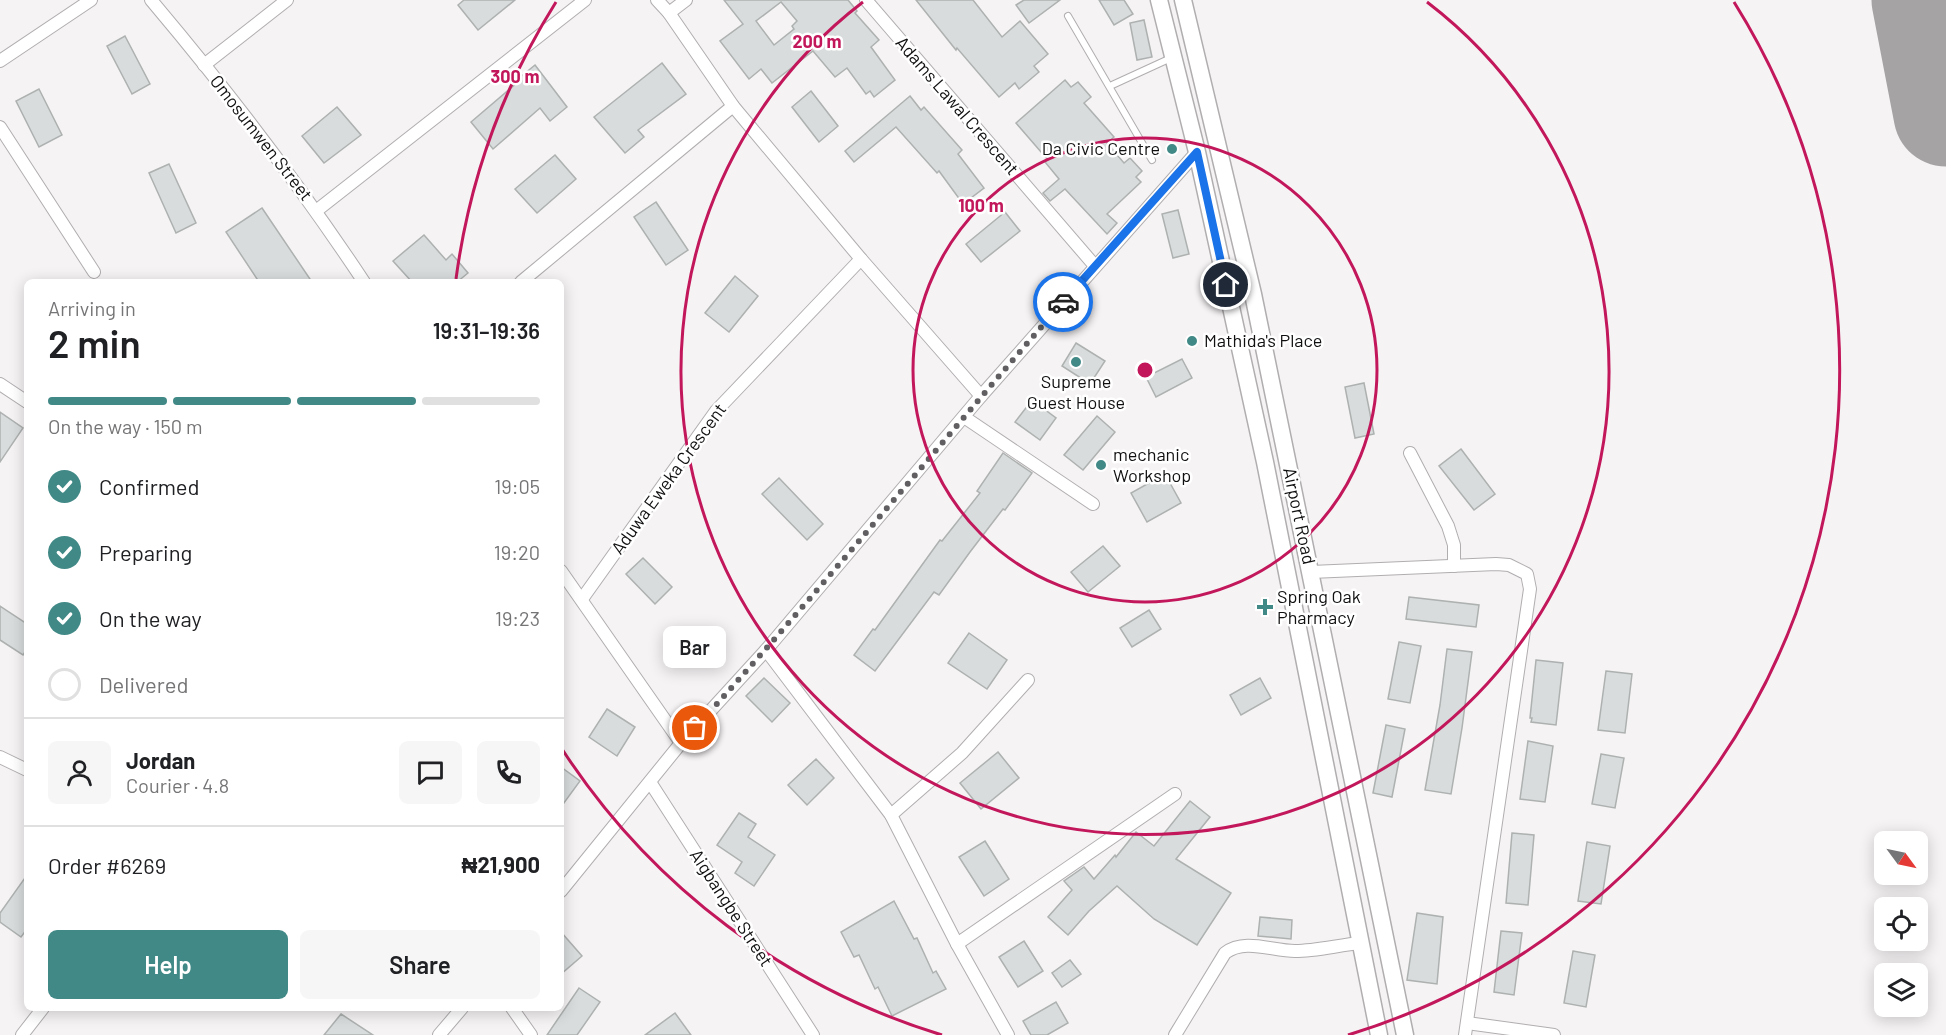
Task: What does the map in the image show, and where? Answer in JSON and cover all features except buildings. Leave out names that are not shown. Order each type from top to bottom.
[{"type":"main road","name":"Airport Road","points":[[1159,0],[1197,152],[1264,462],[1379,1035]]},
{"type":"main road","name":"Airport Road","points":[[1183,0],[1253,294],[1405,1035]]},
{"type":"main road","points":[[1264,462],[1287,458]]},
{"type":"street","points":[[0,61],[91,0]]},
{"type":"street","name":"Omosumwen Street","points":[[151,0],[316,211],[362,279]]},
{"type":"street","points":[[204,65],[288,0]]},
{"type":"street","points":[[316,211],[585,0]]},
{"type":"street","points":[[657,0],[669,13],[733,106],[861,259],[981,396]]},
{"type":"street","points":[[669,13],[686,0]]},
{"type":"street","name":"Adams Lawal Crescent","points":[[866,0],[1095,266]]},
{"type":"street","points":[[525,279],[733,106]]},
{"type":"street","points":[[0,127],[94,272]]},
{"type":"street","points":[[564,887],[681,743],[766,650],[981,396],[1197,152]]},
{"type":"street","name":"Aduwa Eweka Crescent","points":[[582,599],[716,411],[861,259]]},
{"type":"street","points":[[0,384],[24,400]]},
{"type":"street","points":[[964,417],[1093,504]]},
{"type":"street","points":[[1410,453],[1448,526],[1454,545],[1454,566]]},
{"type":"street","points":[[1311,572],[1509,565],[1527,574],[1530,589],[1466,1029],[1554,1035]]},
{"type":"street","points":[[564,575],[681,743]]},
{"type":"street","points":[[766,650],[891,815],[957,944],[1008,1035]]},
{"type":"street","points":[[891,815],[962,753],[1028,680]]},
{"type":"street","points":[[0,757],[24,769]]},
{"type":"street","name":"Aigbangbe Street","points":[[650,782],[813,1035]]},
{"type":"street","points":[[957,944],[1175,794]]},
{"type":"street","points":[[1175,1035],[1225,953],[1233,947],[1295,951],[1361,943]]},
{"type":"street","points":[[22,1035],[42,1011]]},
{"type":"street","points":[[440,1035],[460,1011]]},
{"type":"street","points":[[514,1011],[531,1035]]},
{"type":"lane","points":[[1068,16],[1152,160]]},
{"type":"lane","points":[[1110,86],[1174,56]]},
{"type":"runway","points":[[1924,0],[1946,114]]},
{"type":"way so far","points":[[695,728],[766,650],[1063,302]]},
{"type":"place","name":"Da Civic Centre","points":[[1172,149]]},
{"type":"place","name":"Mathida's Place","points":[[1192,341]]},
{"type":"place","name":"Supreme Guest House","points":[[1076,362]]},
{"type":"place","name":"mechanic Workshop","points":[[1101,465]]},
{"type":"place","name":"Spring Oak Pharmacy","points":[[1265,607]]},
{"type":"place","name":"Bar","points":[[695,728]]},
{"type":"route","points":[[1063,302],[1197,152],[1226,285]]}]
